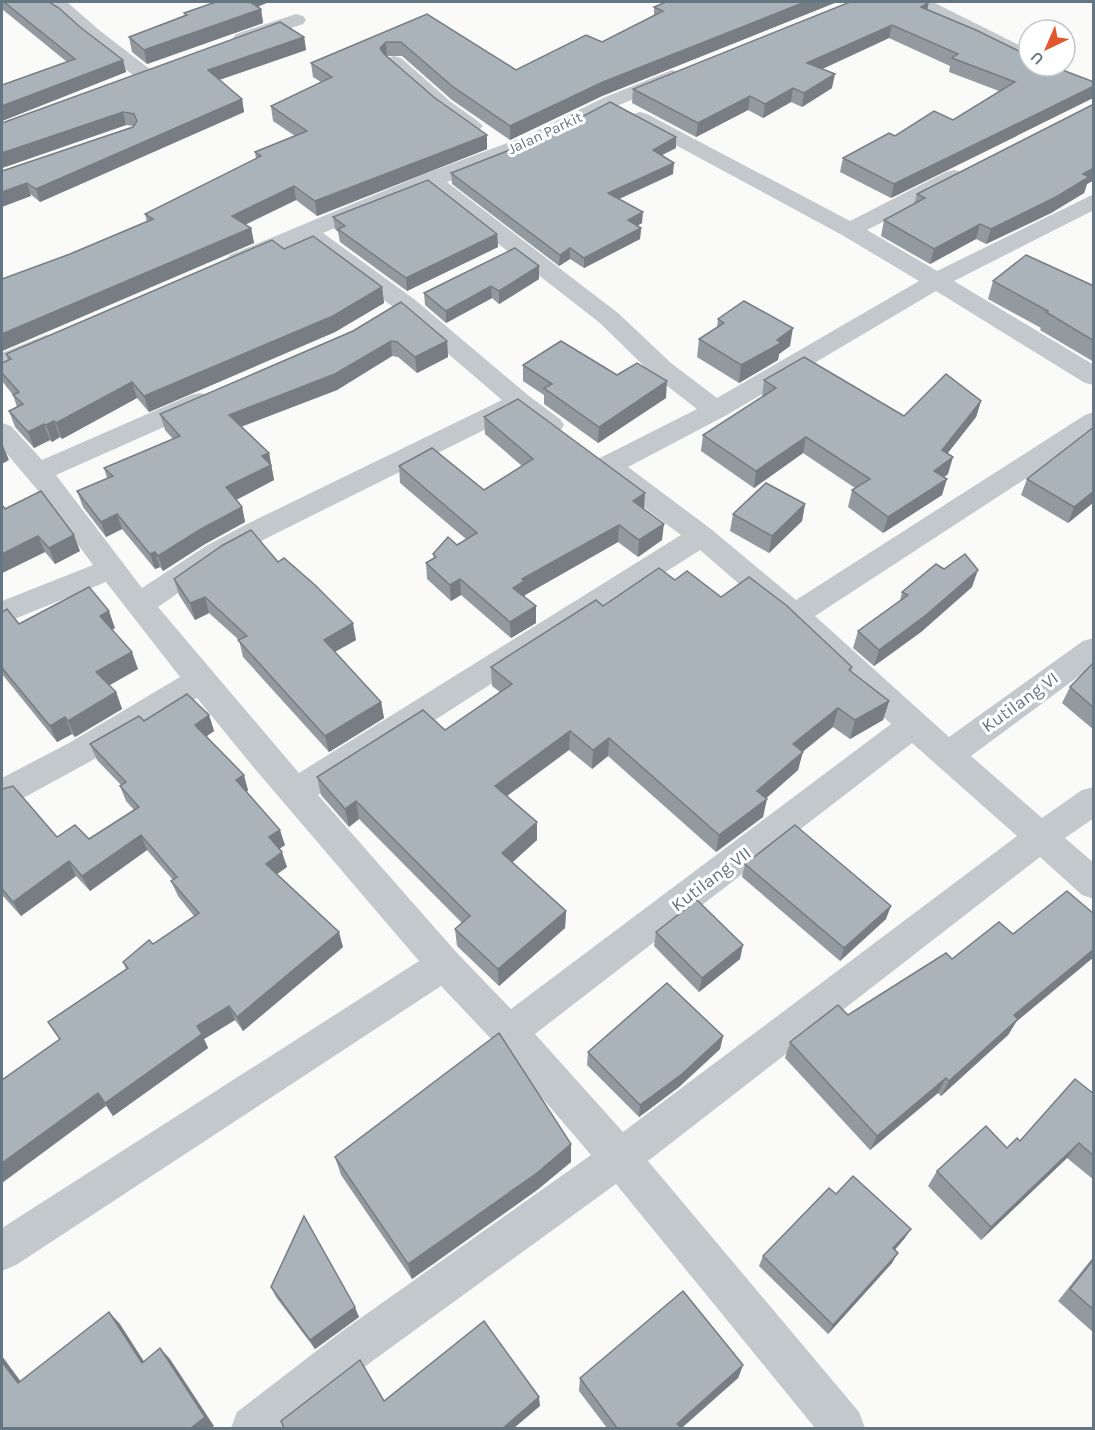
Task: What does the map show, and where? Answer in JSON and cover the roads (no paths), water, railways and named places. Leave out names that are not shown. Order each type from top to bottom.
[{"type":"street","points":[[56,2],[144,75]]},
{"type":"street","points":[[919,2],[1017,52]]},
{"type":"street","points":[[228,44],[296,20]]},
{"type":"street","points":[[394,62],[444,106],[508,151]]},
{"type":"street","points":[[122,83],[164,67]]},
{"type":"street","name":"Jalan Parkit","points":[[218,269],[430,180],[534,141],[610,102],[688,70]]},
{"type":"street","points":[[610,102],[850,230],[1094,377]]},
{"type":"street","points":[[850,230],[977,165]]},
{"type":"street","points":[[430,180],[508,253],[609,318],[662,369],[716,410]]},
{"type":"street","points":[[590,453],[716,410],[936,281],[1094,201]]},
{"type":"street","points":[[307,232],[406,305],[520,402],[701,536],[795,615],[947,756],[1094,884]]},
{"type":"street","points":[[2,362],[66,334]]},
{"type":"street","points":[[37,473],[225,390]]},
{"type":"street","points":[[139,605],[216,553],[245,537],[520,402]]},
{"type":"street","points":[[795,615],[1094,421]]},
{"type":"street","points":[[2,432],[50,486],[139,605],[266,760],[297,792],[444,964],[509,1032],[620,1158],[843,1428]]},
{"type":"street","points":[[297,792],[701,536]]},
{"type":"street","points":[[2,613],[111,568]]},
{"type":"street","name":"Kutilang VI","points":[[947,756],[1094,649]]},
{"type":"street","points":[[2,793],[80,752],[201,680]]},
{"type":"street","name":"Kutilang VII","points":[[509,1032],[913,725]]},
{"type":"street","points":[[253,1428],[365,1340],[620,1158],[1040,838],[1094,800]]},
{"type":"street","points":[[2,1251],[444,964]]}]
